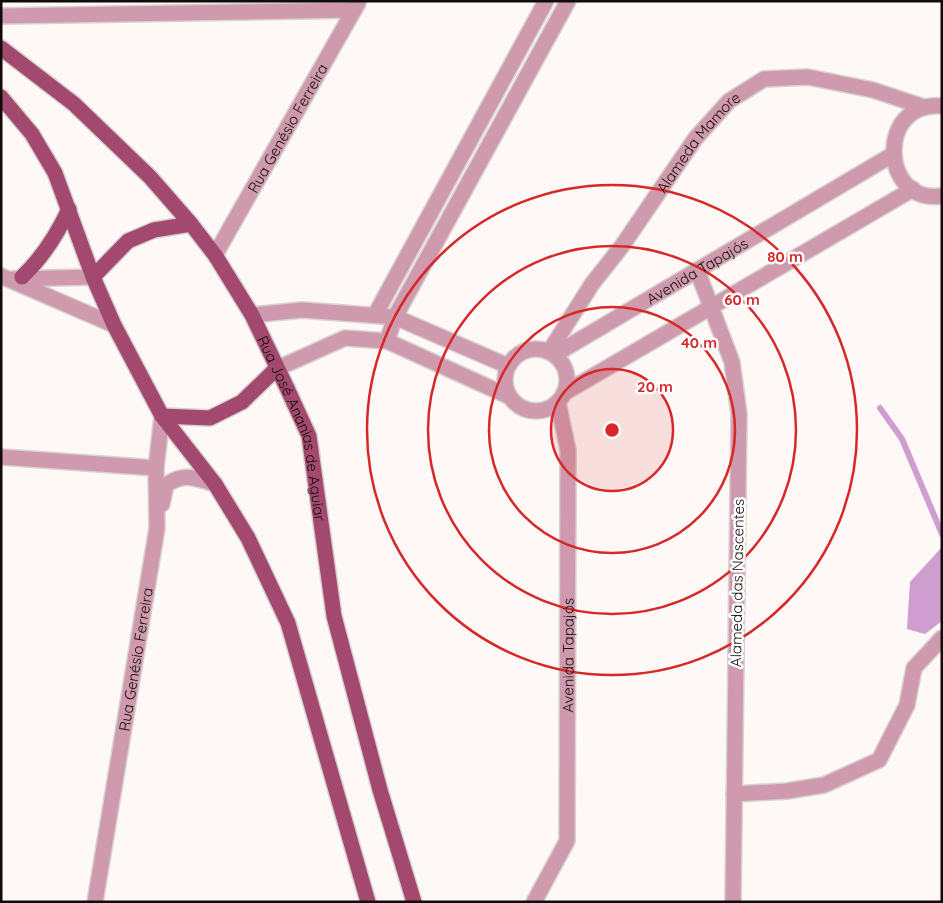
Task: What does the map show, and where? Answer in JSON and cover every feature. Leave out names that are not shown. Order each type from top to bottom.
[{"type":"main road","name":"Rua José Ananias de Aguiar","points":[[1,48],[74,104],[150,177],[215,255],[252,315],[309,436],[334,616],[380,790],[414,902]]},
{"type":"main road","points":[[1,97],[32,134],[55,173],[93,277],[114,325],[162,416],[215,484],[248,538],[288,623],[368,902]]},
{"type":"main road","points":[[12,278],[40,260],[58,232],[69,209]]},
{"type":"main road","points":[[93,277],[128,240],[154,230],[191,224]]},
{"type":"main road","points":[[162,416],[210,418],[242,402],[276,369]]},
{"type":"street","points":[[375,316],[546,1]]},
{"type":"street","points":[[387,341],[394,317],[568,1]]},
{"type":"street","points":[[1,16],[357,6]]},
{"type":"street","name":"Rua Genésio Ferreira","points":[[215,255],[357,6]]},
{"type":"street","name":"Alameda Mamore","points":[[552,354],[592,284],[622,246],[695,139],[736,97],[764,79],[808,77],[873,90],[924,107]]},
{"type":"street","points":[[942,106],[924,107],[910,115],[899,127],[893,141],[892,155],[902,180],[912,189],[925,194],[942,196]]},
{"type":"street","name":"Avenida Tapajós","points":[[552,354],[892,155]]},
{"type":"street","points":[[276,369],[345,338],[387,341],[508,396],[514,403],[531,412],[550,408],[561,398],[711,307],[912,189]]},
{"type":"street","name":"Alameda das Nascentes","points":[[697,270],[732,362],[739,414],[733,902]]},
{"type":"street","points":[[12,278],[93,277]]},
{"type":"street","points":[[12,278],[114,325]]},
{"type":"street","points":[[252,315],[302,310],[394,317],[508,366]]},
{"type":"street","points":[[508,396],[505,376],[508,366],[516,357],[526,351],[538,349],[552,354],[561,363],[566,372],[567,383],[561,398]]},
{"type":"street","name":"Avenida Tapajós","points":[[534,902],[567,840],[568,450],[561,398]]},
{"type":"street","name":"Rua Genésio Ferreira","points":[[96,902],[157,528],[156,468],[162,416]]},
{"type":"street","points":[[1,457],[156,468]]},
{"type":"street","points":[[157,528],[166,485],[176,478],[186,476],[215,484]]},
{"type":"street","points":[[734,794],[787,791],[824,785],[879,760],[907,705],[914,668],[942,638]]},
{"type":"shaded area","points":[[942,547],[942,621],[925,634],[907,629],[910,582]]},
{"type":"waterway","points":[[880,408],[902,439],[942,534]]}]
